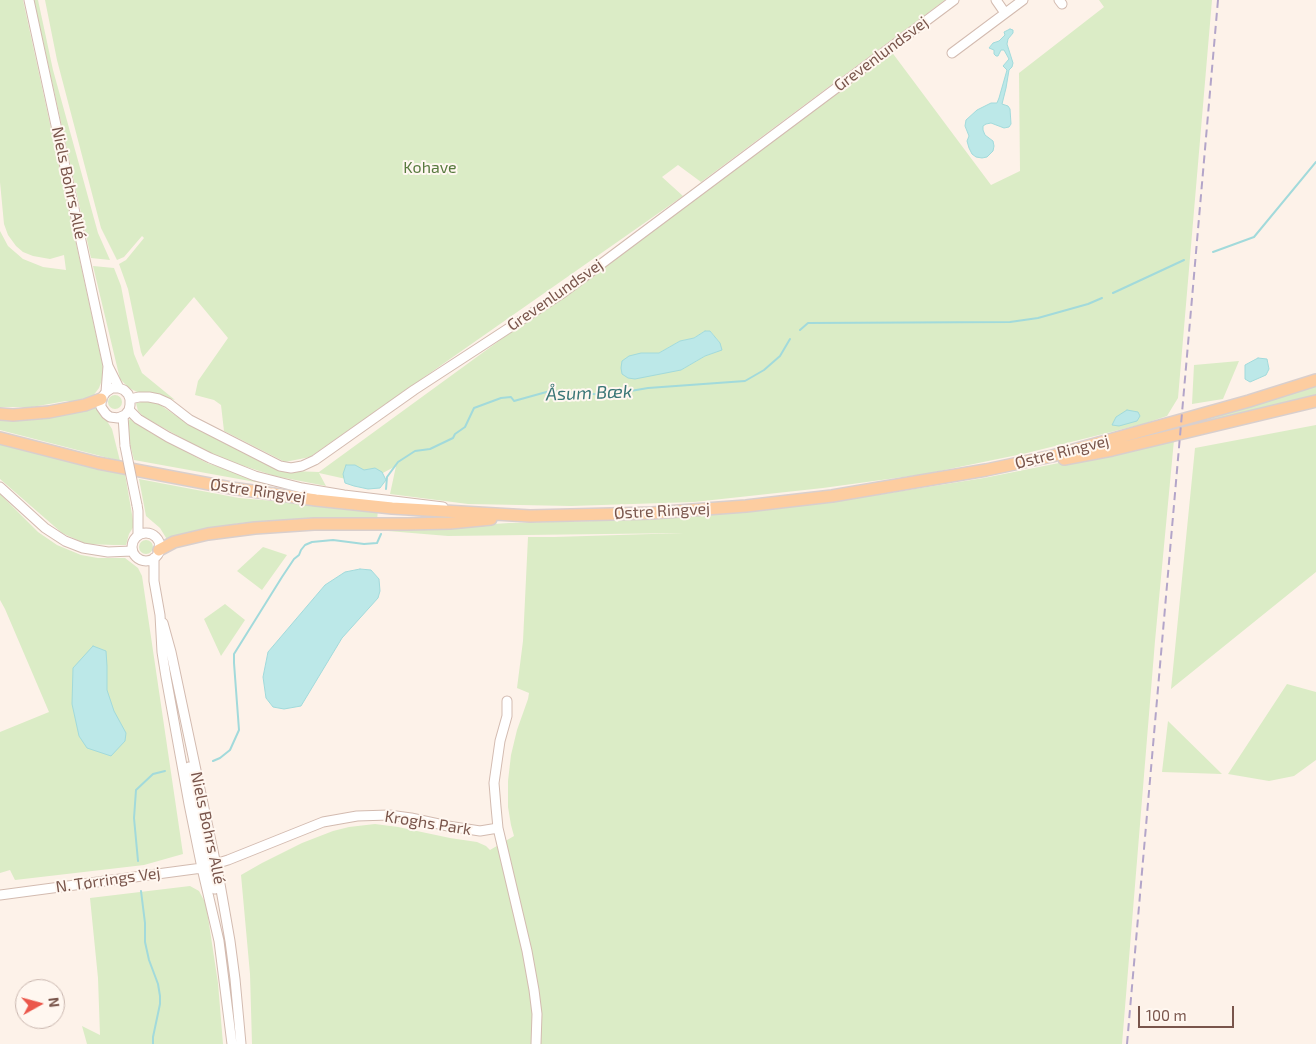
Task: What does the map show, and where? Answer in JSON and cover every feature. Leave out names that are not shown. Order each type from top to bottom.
[{"type":"main road","points":[[1249,401],[1292,382],[1316,374]]},
{"type":"main road","name":"Østre Ringvej","points":[[0,438],[98,463],[231,488],[316,500],[392,508],[530,516],[652,513],[746,506],[832,496],[986,470],[1052,456],[1249,401],[1316,380]]},
{"type":"main road","points":[[0,414],[13,415],[49,412],[85,405],[103,396]]},
{"type":"main road","points":[[986,470],[1045,463],[1112,450],[1316,401]]},
{"type":"main road","points":[[157,554],[174,542],[208,534],[255,528],[314,524],[450,523],[530,516]]},
{"type":"street","name":"Niels Bohrs Allé","points":[[30,0],[108,366],[119,388]]},
{"type":"street","name":"Grevenlundsvej","points":[[130,399],[149,397],[168,403],[190,420],[280,466],[291,468],[302,466],[315,460],[414,390],[561,294],[954,0]]},
{"type":"street","points":[[996,0],[1006,13]]},
{"type":"street","points":[[952,53],[1023,0]]},
{"type":"street","name":"Niels Bohrs Allé","points":[[103,396],[108,366]]},
{"type":"street","points":[[124,444],[126,413],[130,405],[130,399],[126,392],[119,388],[112,388],[103,396],[101,405],[102,410],[110,417],[124,444],[138,508],[138,535]]},
{"type":"street","points":[[110,417],[118,418],[126,413]]},
{"type":"street","points":[[126,413],[210,458],[255,476],[302,488],[344,495],[437,505],[462,512]]},
{"type":"street","points":[[0,486],[44,528],[65,541],[83,548],[108,552],[132,551]]},
{"type":"street","points":[[138,508],[160,545],[157,554],[148,561],[142,560],[135,556],[132,551],[132,542],[138,535],[144,532],[152,534]]},
{"type":"street","name":"Niels Bohrs Allé","points":[[157,554],[154,581],[160,615],[162,652],[189,804],[219,941],[232,1044]]},
{"type":"street","name":"Niels Bohrs Allé","points":[[142,560],[154,581]]},
{"type":"street","name":"Niels Bohrs Allé","points":[[160,615],[167,633],[216,864],[230,941],[241,1044]]},
{"type":"street","points":[[162,652],[168,666],[206,855],[211,863],[216,864]]},
{"type":"street","points":[[506,701],[507,716],[500,741],[494,784],[496,807],[498,828],[527,951],[534,990],[537,1014],[536,1044]]},
{"type":"street","name":"Kroghs Park","points":[[216,864],[323,822],[357,816],[411,818],[480,831],[498,828]]},
{"type":"street","name":"N. Tørrings Vej","points":[[0,894],[202,868],[216,864]]},
{"type":"street","points":[[202,868],[209,871],[213,880],[228,960],[235,1017],[240,1026]]},
{"type":"green space","points":[[0,0],[23,0],[103,367],[102,380],[93,396],[75,401],[32,407],[0,407],[0,231],[8,246],[23,259],[43,267],[66,270],[64,255],[50,259],[23,252],[8,235],[4,224],[0,182]]},
{"type":"green space","points":[[34,0],[38,0],[53,70],[98,233],[110,260],[91,258]]},
{"type":"green space","name":"Kohave","points":[[45,0],[945,0],[701,182],[678,165],[662,177],[683,196],[310,457],[285,462],[224,431],[221,405],[214,400],[195,395],[198,381],[228,338],[194,297],[143,357],[128,289],[119,264],[126,260],[144,238],[142,236],[124,257],[117,260],[101,228],[57,60]]},
{"type":"green space","points":[[1099,0],[1212,0],[1178,398],[1167,416],[1143,424],[1027,453],[925,474],[823,488],[694,502],[571,506],[468,504],[390,494],[396,466],[364,483],[319,473],[326,486],[275,476],[222,459],[144,417],[138,411],[136,403],[153,400],[185,422],[224,443],[278,468],[293,471],[319,472],[891,51],[991,185],[1020,171],[1019,73],[1104,7]],"holes":[[[705,331],[710,331],[720,343],[718,351],[681,370],[652,353],[659,353],[680,341],[694,338]]]},
{"type":"green space","points":[[93,266],[114,268],[121,286],[134,354],[142,373],[175,400],[159,395],[137,392],[129,388],[120,379]]},
{"type":"green space","points":[[1239,361],[1223,399],[1192,404],[1194,365]]},
{"type":"green space","points":[[1316,385],[1316,398],[1192,428],[1191,425]]},
{"type":"green space","points":[[112,395],[118,395],[122,402],[118,409],[112,409],[108,405],[108,399]]},
{"type":"green space","points":[[98,407],[112,429],[120,461],[0,430],[0,421],[53,416]]},
{"type":"green space","points":[[131,418],[151,433],[207,463],[294,489],[134,460],[125,424]]},
{"type":"green space","points":[[1316,425],[1316,572],[1171,689],[1195,448]]},
{"type":"green space","points":[[1174,440],[1155,641],[1122,1044],[252,1044],[250,974],[241,875],[302,843],[349,827],[375,824],[398,827],[477,842],[490,850],[514,836],[508,807],[508,781],[511,755],[529,693],[517,688],[523,641],[528,537],[684,533],[448,536],[388,531],[509,523],[595,521],[701,515],[845,500],[984,478]]},
{"type":"green space","points":[[0,441],[125,474],[134,526],[129,534],[126,545],[86,544],[62,533],[0,479]]},
{"type":"green space","points":[[139,479],[239,498],[378,510],[377,520],[323,519],[240,523],[199,531],[168,541],[160,528],[146,516]]},
{"type":"green space","points":[[0,494],[38,532],[57,545],[81,555],[98,558],[125,558],[138,568],[142,576],[183,854],[144,865],[15,880],[10,870],[0,873],[0,732],[49,712],[0,600]]},
{"type":"green space","points":[[143,540],[149,540],[153,547],[149,554],[143,554],[139,550],[139,544]]},
{"type":"green space","points":[[263,547],[287,555],[262,590],[237,571]]},
{"type":"green space","points":[[225,604],[245,620],[221,656],[204,619]]},
{"type":"green space","points":[[1287,684],[1316,692],[1316,760],[1294,776],[1269,781],[1228,774]]},
{"type":"green space","points":[[1168,721],[1222,774],[1162,772]]},
{"type":"green space","points":[[190,886],[199,891],[206,904],[218,983],[223,1044],[87,1044],[82,1026],[100,1035],[98,978],[90,898]]},
{"type":"water","points":[[1010,29],[1013,30],[1013,33],[1008,39],[1007,44],[1013,63],[1009,70],[1002,104],[1010,109],[1011,124],[1009,127],[1004,128],[991,123],[983,126],[985,135],[993,141],[993,151],[987,157],[976,157],[972,154],[967,141],[969,136],[965,126],[966,120],[977,110],[991,103],[997,103],[1007,70],[1003,66],[1009,59],[1004,50],[1001,50],[998,56],[996,56],[994,50],[989,48],[1005,35],[1004,32]]},
{"type":"water","points":[[705,331],[710,331],[720,343],[722,350],[705,356],[681,370],[635,379],[628,378],[622,374],[622,361],[629,356],[641,353],[659,353],[680,341],[694,338]]},
{"type":"water","points":[[1258,358],[1267,359],[1269,369],[1266,375],[1250,382],[1245,379],[1245,365]]},
{"type":"water","points":[[1127,410],[1138,412],[1140,416],[1137,421],[1119,426],[1112,425],[1116,417]]},
{"type":"water","points":[[346,465],[355,465],[364,470],[375,468],[382,472],[386,480],[380,488],[368,489],[345,483],[343,474]]},
{"type":"water","points":[[360,569],[371,570],[379,579],[380,591],[378,598],[342,638],[301,706],[284,709],[273,707],[266,698],[263,677],[268,652],[325,585],[345,572]]},
{"type":"water","points":[[93,646],[106,651],[107,690],[114,711],[126,733],[125,741],[111,756],[87,748],[79,736],[72,704],[73,668]]},
{"type":"waterway","name":"Åsum Bæk","points":[[1213,252],[1254,237],[1316,162]]},
{"type":"waterway","name":"Åsum Bæk","points":[[1113,293],[1184,260]]},
{"type":"waterway","name":"Åsum Bæk","points":[[800,330],[808,323],[1010,322],[1038,318],[1088,304],[1102,298]]},
{"type":"waterway","name":"Åsum Bæk","points":[[386,489],[387,477],[398,462],[415,451],[430,449],[453,438],[455,434],[465,427],[474,408],[501,398],[511,397],[514,401],[550,391],[607,395],[648,388],[745,381],[764,370],[780,356],[790,339]]},
{"type":"waterway","name":"Åsum Bæk","points":[[213,761],[230,750],[239,730],[234,654],[294,559],[305,545],[312,542],[333,540],[364,544],[377,543],[381,534]]},
{"type":"waterway","name":"Åsum Bæk","points":[[138,861],[134,818],[136,790],[153,774],[165,771]]},
{"type":"waterway","name":"Åsum Bæk","points":[[141,891],[145,942],[160,996],[153,1044]]},
{"type":"railway","points":[[1127,1044],[1218,0]]}]
